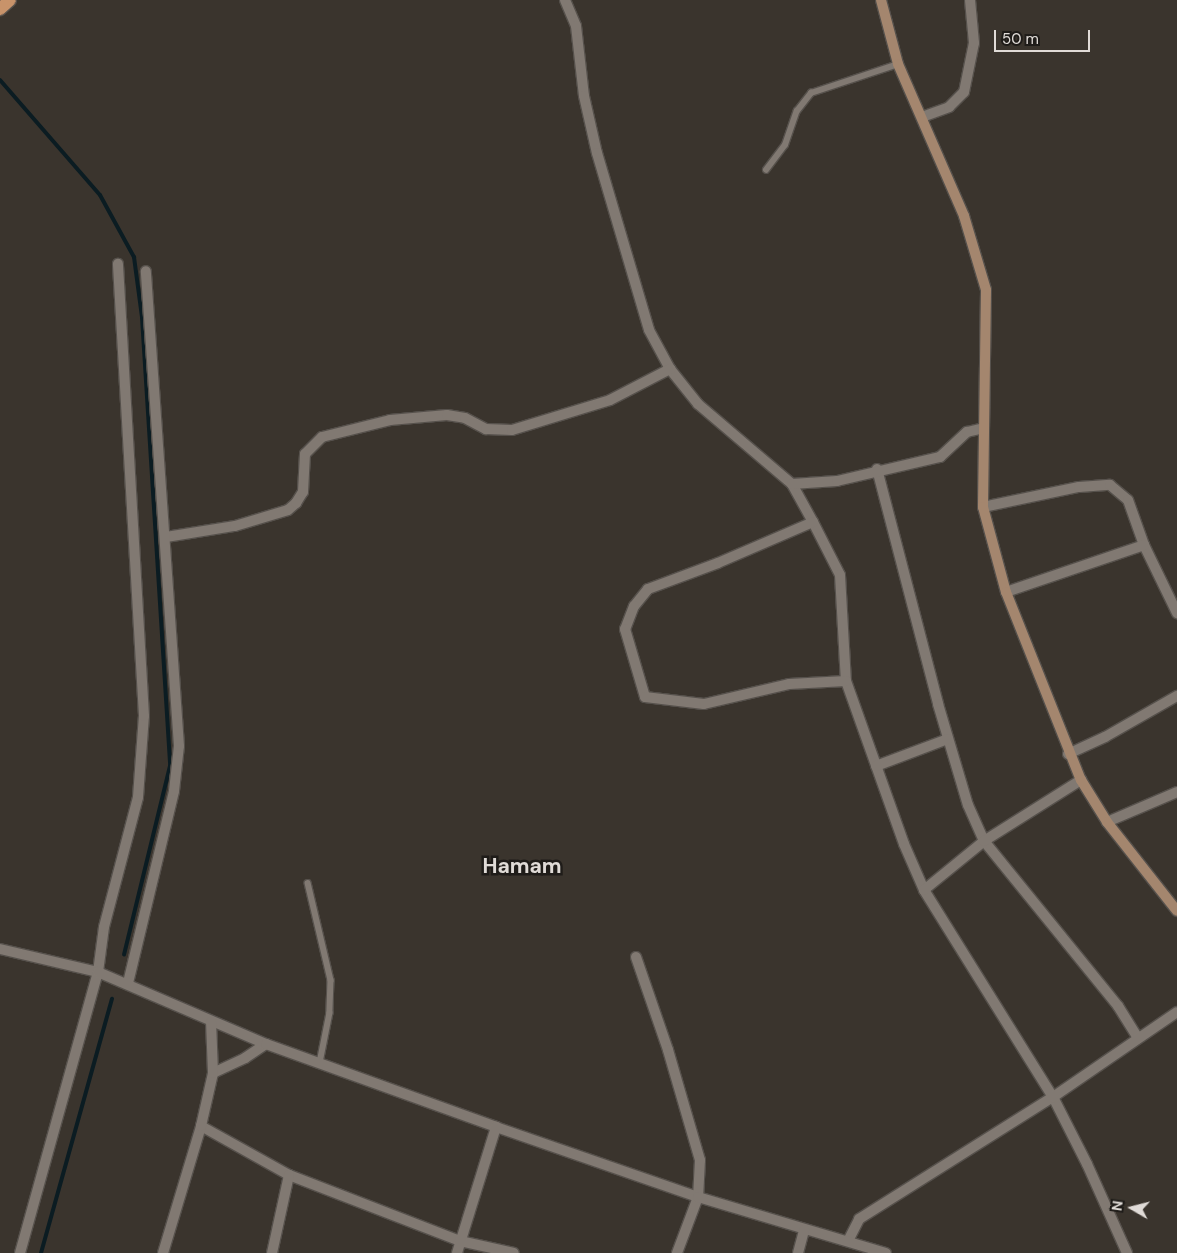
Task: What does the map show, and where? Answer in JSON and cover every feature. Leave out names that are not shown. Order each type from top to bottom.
[{"type":"main road","points":[[0,9],[10,0]]},
{"type":"street","points":[[565,0],[576,26],[584,96],[597,153],[649,330],[670,369],[698,404],[792,484],[813,522],[840,575],[846,681],[876,766],[924,890],[1053,1097],[1087,1164],[1127,1253]]},
{"type":"street","points":[[881,0],[898,64],[964,216],[986,290],[982,507],[1006,592],[1068,754],[1081,780],[1107,822],[1177,911]]},
{"type":"street","points":[[922,117],[949,107],[964,92],[974,43],[970,0]]},
{"type":"street","points":[[20,1253],[98,972],[104,927],[138,797],[144,737],[118,264]]},
{"type":"street","points":[[128,983],[178,762],[166,538],[146,271]]},
{"type":"street","points":[[166,538],[235,526],[292,507],[303,492],[305,454],[312,444],[322,437],[390,420],[447,415],[465,418],[486,429],[512,430],[610,400],[670,369]]},
{"type":"street","points":[[792,484],[837,480],[877,469],[940,457],[967,432],[984,428]]},
{"type":"street","points":[[877,469],[948,739],[968,805],[984,841],[1112,998],[1136,1037]]},
{"type":"street","points":[[982,507],[1079,487],[1110,485],[1128,500],[1144,544],[1177,613]]},
{"type":"street","points":[[813,522],[718,564],[648,589],[634,606],[625,629],[645,697],[704,704],[790,684],[846,681]]},
{"type":"street","points":[[1006,592],[1144,544]]},
{"type":"street","points":[[1068,754],[1105,737],[1177,696]]},
{"type":"street","points":[[876,766],[948,739]]},
{"type":"street","points":[[924,890],[984,841],[1081,780]]},
{"type":"street","points":[[1107,822],[1177,792]]},
{"type":"street","points":[[0,949],[98,972],[128,983],[211,1022],[266,1044],[496,1127],[698,1196],[804,1230],[886,1253]]},
{"type":"street","points":[[636,957],[668,1050],[700,1160],[698,1196],[677,1253]]},
{"type":"street","points":[[848,1241],[859,1219],[1053,1097],[1136,1037],[1177,1012]]},
{"type":"street","points":[[163,1253],[201,1126],[213,1073],[211,1022]]},
{"type":"street","points":[[213,1073],[245,1058],[266,1044]]},
{"type":"street","points":[[201,1126],[289,1175],[460,1241],[514,1253]]},
{"type":"street","points":[[457,1253],[496,1127]]},
{"type":"street","points":[[272,1253],[289,1175]]},
{"type":"street","points":[[798,1253],[804,1230]]},
{"type":"lane","points":[[766,170],[785,145],[797,111],[811,93],[898,64]]},
{"type":"lane","points":[[308,883],[331,980],[330,1013],[320,1063]]},
{"type":"waterway","points":[[0,80],[100,195],[134,257],[142,317],[170,766],[124,954]]},
{"type":"waterway","points":[[41,1253],[112,999]]},
{"type":"district","name":"Hamam","points":[[522,866]]}]
